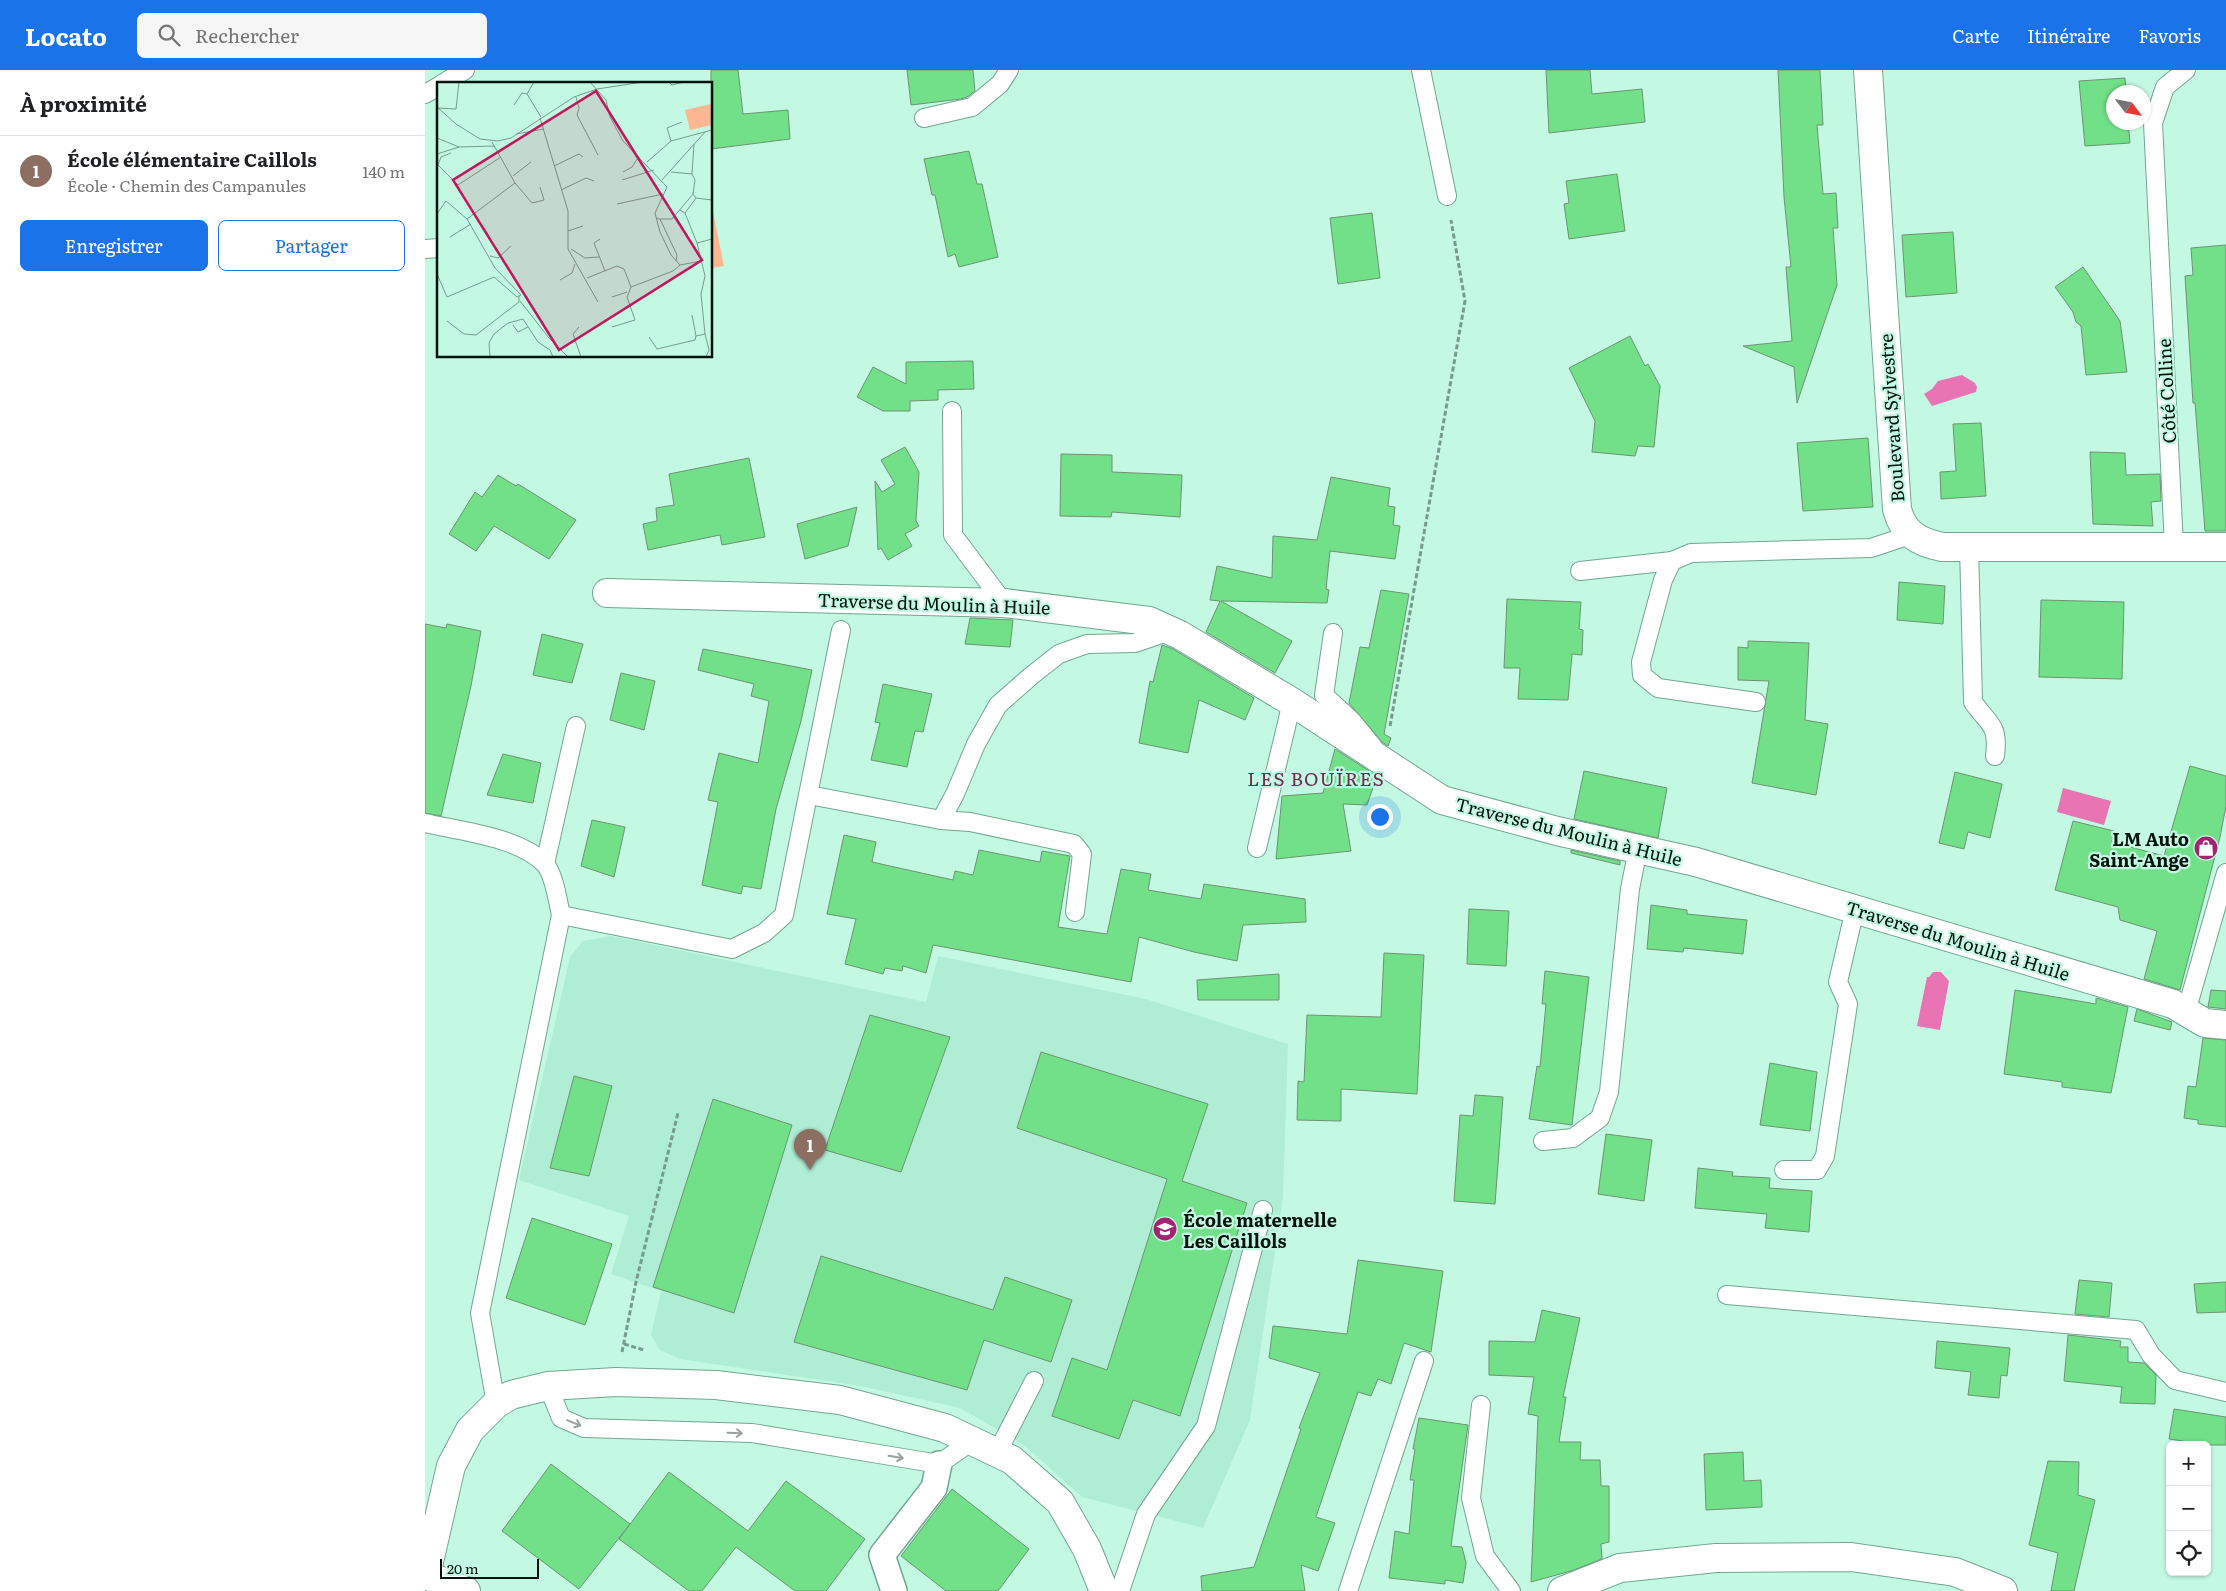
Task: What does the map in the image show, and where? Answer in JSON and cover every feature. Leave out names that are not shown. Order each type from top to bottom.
[{"type":"street","name":"Boulevard Sylvestre","points":[[1868,70],[1897,509],[1899,519],[1910,535]]},
{"type":"street","points":[[1910,535],[1924,543],[1942,547],[2226,547]]},
{"type":"street","name":"Traverse du Moulin à Huile","points":[[607,593],[1004,603],[1149,621],[1180,635],[1292,702],[1442,800],[1557,831],[1696,862],[2173,1004],[2205,1022],[2226,1025]]},
{"type":"street","points":[[466,1591],[425,1575],[451,1466],[470,1430],[496,1404],[511,1395],[548,1386],[616,1382],[716,1385],[840,1400],[945,1428],[1012,1460],[1060,1502],[1087,1550],[1104,1591]]},
{"type":"street","points":[[894,1591],[882,1555],[934,1488],[939,1464]]},
{"type":"street","points":[[1562,1591],[1620,1568],[1716,1558],[1851,1557],[1955,1572],[2003,1591]]},
{"type":"lane","points":[[445,82],[465,70]]},
{"type":"lane","points":[[924,118],[972,107],[1000,84],[1009,70]]},
{"type":"lane","points":[[1421,70],[1447,196]]},
{"type":"lane","name":"Côté Colline","points":[[2173,546],[2153,123],[2165,88],[2186,70]]},
{"type":"lane","points":[[425,94],[437,87]]},
{"type":"lane","points":[[952,411],[953,535],[1004,603]]},
{"type":"lane","points":[[1580,571],[1672,561],[1691,553],[1871,548],[1910,535]]},
{"type":"lane","points":[[1969,547],[1973,702],[1981,714],[1993,725],[1997,741],[1995,756]]},
{"type":"lane","points":[[1672,561],[1663,580],[1641,662],[1642,675],[1658,688],[1756,702]]},
{"type":"lane","points":[[561,915],[732,949],[764,933],[784,915],[841,630]]},
{"type":"lane","points":[[941,820],[955,794],[976,744],[998,705],[1031,676],[1059,654],[1087,644],[1135,643],[1170,631]]},
{"type":"lane","points":[[1333,633],[1324,695],[1351,720],[1384,761]]},
{"type":"lane","points":[[1257,848],[1292,702]]},
{"type":"lane","points":[[496,1404],[480,1313],[561,915],[556,892],[545,864],[576,726]]},
{"type":"lane","points":[[809,795],[941,820],[970,822],[1075,844],[1082,854],[1075,912]]},
{"type":"lane","points":[[425,823],[503,840],[522,849],[545,864]]},
{"type":"lane","points":[[1543,1141],[1573,1138],[1600,1118],[1609,1092],[1630,889],[1638,849]]},
{"type":"lane","points":[[2186,1012],[2226,874]]},
{"type":"lane","points":[[1784,1170],[1817,1170],[1825,1156],[1848,1004],[1838,982],[1855,909]]},
{"type":"lane","points":[[1121,1591],[1146,1514],[1206,1426],[1263,1210]]},
{"type":"lane","points":[[1727,1295],[2135,1330],[2151,1355],[2175,1380],[2226,1392]]},
{"type":"lane","points":[[1348,1591],[1424,1362]]},
{"type":"lane","points":[[997,1453],[1034,1381]]},
{"type":"lane","points":[[548,1386],[561,1418],[584,1428],[752,1433],[939,1464],[972,1441]]},
{"type":"lane","points":[[1481,1405],[1471,1498],[1485,1556],[1511,1591]]},
{"type":"path","points":[[1384,761],[1465,301],[1447,196]]},
{"type":"path","points":[[616,1382],[636,1282],[678,1112]]},
{"type":"shaded area","points":[[713,212],[724,266],[713,268]]},
{"type":"shaded area","points":[[1962,375],[1975,383],[1977,387],[1976,392],[1932,406],[1924,394],[1932,389],[1938,381]]},
{"type":"shaded area","points":[[2063,788],[2111,801],[2104,825],[2057,812]]},
{"type":"shaded area","points":[[611,936],[926,1002],[938,956],[1146,999],[1288,1044],[1283,1197],[1250,1420],[1203,1528],[1082,1497],[1024,1445],[960,1408],[860,1386],[680,1359],[660,1350],[651,1335],[661,1291],[611,1274],[629,1216],[519,1180],[570,957],[583,941]]},
{"type":"shaded area","points":[[1933,972],[1941,972],[1949,981],[1940,1030],[1917,1026],[1927,977]]},
{"type":"building","points":[[711,70],[738,70],[743,114],[788,110],[790,139],[713,149],[713,82],[711,82]]},
{"type":"building","points":[[907,70],[973,70],[975,91],[961,99],[911,105]]},
{"type":"building","points":[[1546,70],[1590,70],[1592,94],[1642,89],[1645,122],[1549,133]]},
{"type":"building","points":[[1778,70],[1820,70],[1823,125],[1817,125],[1823,194],[1836,193],[1838,228],[1833,228],[1837,285],[1797,403],[1794,367],[1743,346],[1792,341],[1786,267],[1791,267],[1784,197]]},
{"type":"building","points":[[2125,78],[2126,85],[2106,85],[2106,130],[2129,130],[2130,143],[2085,146],[2079,81]]},
{"type":"building","points":[[969,151],[977,184],[982,184],[998,257],[959,267],[955,254],[948,257],[935,195],[932,195],[924,159]]},
{"type":"building","points":[[1617,174],[1625,231],[1569,239],[1564,204],[1569,203],[1566,181]]},
{"type":"building","points":[[1372,213],[1380,278],[1338,284],[1330,218]]},
{"type":"building","points":[[1953,232],[1957,293],[1906,297],[1902,235]]},
{"type":"building","points":[[2226,245],[2226,531],[2205,531],[2195,403],[2193,403],[2185,276],[2193,275],[2191,248]]},
{"type":"building","points":[[2083,267],[2120,321],[2127,372],[2086,375],[2081,326],[2076,322],[2073,312],[2055,287]]},
{"type":"building","points":[[1630,336],[1645,366],[1648,364],[1660,386],[1654,447],[1638,446],[1635,456],[1592,452],[1595,421],[1569,368]]},
{"type":"building","points":[[973,361],[974,389],[938,390],[938,400],[910,401],[910,411],[883,411],[857,397],[873,367],[906,384],[906,362]]},
{"type":"building","points":[[1981,423],[1986,496],[1941,499],[1940,472],[1956,471],[1953,424]]},
{"type":"building","points":[[1868,438],[1873,507],[1803,511],[1797,443]]},
{"type":"building","points":[[905,447],[919,472],[916,521],[919,526],[905,534],[912,546],[888,560],[881,548],[878,550],[875,481],[882,492],[895,484],[881,460]]},
{"type":"building","points":[[2090,452],[2125,453],[2126,475],[2160,474],[2161,501],[2151,502],[2153,526],[2093,524]]},
{"type":"building","points":[[1061,454],[1112,455],[1112,472],[1182,475],[1180,517],[1112,512],[1111,517],[1060,516]]},
{"type":"building","points":[[749,458],[765,537],[722,545],[720,535],[648,550],[643,524],[657,521],[656,508],[674,505],[669,474]]},
{"type":"building","points":[[498,475],[516,486],[518,484],[576,520],[549,559],[494,526],[476,551],[449,534],[475,492],[482,497]]},
{"type":"building","points":[[1331,477],[1390,488],[1388,506],[1395,507],[1393,525],[1400,526],[1395,559],[1330,551],[1326,589],[1329,590],[1327,603],[1221,601],[1292,641],[1275,673],[1206,632],[1220,601],[1210,600],[1217,566],[1272,578],[1273,536],[1317,540]]},
{"type":"building","points":[[857,507],[848,546],[805,559],[797,524]]},
{"type":"building","points":[[1899,582],[1945,586],[1943,624],[1897,620]]},
{"type":"building","points":[[1381,590],[1409,594],[1384,734],[1391,738],[1388,746],[1382,742],[1349,703],[1360,647],[1369,648]]},
{"type":"building","points":[[1507,599],[1581,602],[1579,629],[1583,630],[1582,655],[1572,654],[1568,700],[1518,699],[1520,668],[1504,668]]},
{"type":"building","points":[[2041,600],[2124,602],[2122,679],[2039,677]]},
{"type":"building","points":[[970,618],[1013,620],[1010,647],[965,644]]},
{"type":"building","points":[[425,624],[446,628],[447,624],[481,631],[471,686],[441,816],[425,813]]},
{"type":"building","points":[[542,634],[583,644],[572,683],[533,675]]},
{"type":"building","points":[[1748,641],[1809,643],[1805,720],[1828,724],[1816,795],[1752,783],[1769,681],[1738,680],[1738,647],[1748,648]]},
{"type":"building","points":[[1162,645],[1173,649],[1254,698],[1245,720],[1199,700],[1188,753],[1139,743],[1150,681],[1153,682]]},
{"type":"building","points":[[703,649],[812,670],[801,721],[776,809],[761,889],[743,886],[741,894],[702,885],[718,802],[708,800],[719,753],[758,763],[769,701],[751,696],[754,684],[698,670]]},
{"type":"building","points":[[621,673],[655,681],[644,730],[610,720]]},
{"type":"building","points":[[883,684],[932,694],[923,732],[915,731],[907,767],[871,760],[880,723],[875,722]]},
{"type":"building","points":[[1335,749],[1377,776],[1367,805],[1343,804],[1351,851],[1276,859],[1282,796],[1323,793]]},
{"type":"building","points":[[503,754],[541,763],[533,803],[487,795]]},
{"type":"building","points":[[2190,766],[2226,776],[2226,806],[2220,837],[2180,990],[2144,979],[2157,931],[2120,920],[2118,907],[2055,890],[2073,821],[2114,831],[2112,842],[2164,856]]},
{"type":"building","points":[[1584,771],[1667,788],[1658,838],[1574,819]]},
{"type":"building","points":[[1955,772],[2002,784],[1990,838],[1968,832],[1964,849],[1939,843]]},
{"type":"building","points":[[592,820],[625,827],[614,877],[581,866]]},
{"type":"building","points":[[844,835],[876,842],[872,862],[953,880],[955,871],[973,875],[979,850],[1040,862],[1042,851],[1070,856],[1058,927],[1107,934],[1121,869],[1151,874],[1148,890],[1201,899],[1204,884],[1305,899],[1306,922],[1243,925],[1237,961],[1139,937],[1131,982],[933,945],[926,973],[903,966],[902,971],[885,968],[883,974],[845,964],[856,919],[827,914]]},
{"type":"building","points":[[1571,850],[1620,861],[1620,865],[1571,853]]},
{"type":"building","points":[[1651,905],[1687,910],[1687,914],[1747,920],[1743,954],[1684,948],[1683,952],[1647,949]]},
{"type":"building","points":[[1469,909],[1509,911],[1506,966],[1467,964]]},
{"type":"building","points":[[1384,953],[1424,955],[1417,1094],[1341,1089],[1341,1121],[1297,1120],[1298,1081],[1304,1082],[1307,1015],[1381,1017]]},
{"type":"building","points":[[1545,971],[1589,977],[1572,1125],[1529,1119],[1537,1066],[1540,1067],[1546,1004],[1542,1004]]},
{"type":"building","points":[[1279,974],[1279,1000],[1198,1000],[1197,980]]},
{"type":"building","points":[[2015,990],[2096,1004],[2096,998],[2128,1007],[2111,1093],[2062,1087],[2062,1082],[2004,1074]]},
{"type":"building","points":[[2211,990],[2226,991],[2226,1009],[2208,1007]]},
{"type":"building","points":[[2137,1009],[2172,1022],[2170,1030],[2134,1021]]},
{"type":"building","points":[[870,1015],[950,1037],[901,1172],[825,1150]]},
{"type":"building","points":[[2203,1038],[2226,1040],[2226,1127],[2198,1124],[2198,1120],[2184,1118],[2188,1086],[2196,1087]]},
{"type":"building","points":[[1041,1052],[1208,1104],[1182,1181],[1247,1203],[1180,1416],[1133,1400],[1119,1439],[1052,1416],[1072,1358],[1107,1370],[1167,1179],[1017,1128]]},
{"type":"building","points":[[1770,1063],[1817,1072],[1810,1131],[1760,1125]]},
{"type":"building","points":[[574,1076],[612,1086],[589,1176],[550,1168]]},
{"type":"building","points":[[1475,1095],[1503,1097],[1495,1204],[1454,1201],[1460,1115],[1473,1116]]},
{"type":"building","points":[[713,1099],[792,1125],[734,1313],[653,1287]]},
{"type":"building","points":[[1606,1134],[1652,1140],[1644,1201],[1598,1194]]},
{"type":"building","points":[[1698,1168],[1733,1172],[1732,1176],[1770,1178],[1769,1188],[1812,1191],[1809,1232],[1765,1228],[1767,1214],[1695,1208]]},
{"type":"building","points":[[532,1218],[612,1244],[585,1325],[506,1298]]},
{"type":"building","points":[[821,1256],[993,1310],[1005,1277],[1072,1300],[1051,1362],[984,1340],[967,1390],[794,1342]]},
{"type":"building","points":[[1358,1260],[1443,1271],[1431,1352],[1404,1343],[1391,1384],[1378,1379],[1371,1396],[1358,1392],[1316,1517],[1335,1523],[1318,1571],[1301,1565],[1305,1591],[1202,1591],[1201,1576],[1254,1567],[1301,1429],[1299,1428],[1320,1373],[1269,1358],[1273,1326],[1347,1334]]},
{"type":"building","points":[[2079,1280],[2112,1283],[2109,1317],[2075,1314]]},
{"type":"building","points":[[2226,1282],[2226,1312],[2197,1313],[2194,1284]]},
{"type":"building","points":[[1542,1310],[1580,1318],[1563,1397],[1566,1397],[1559,1442],[1581,1442],[1580,1460],[1600,1460],[1601,1486],[1609,1486],[1609,1542],[1601,1544],[1602,1559],[1571,1571],[1531,1582],[1538,1416],[1528,1414],[1534,1377],[1489,1375],[1489,1341],[1535,1342]]},
{"type":"building","points":[[2068,1335],[2121,1341],[2120,1347],[2128,1347],[2128,1362],[2144,1363],[2156,1375],[2155,1404],[2120,1403],[2122,1387],[2064,1381]]},
{"type":"building","points":[[1937,1341],[2010,1348],[2007,1376],[2001,1375],[1999,1398],[1968,1395],[1971,1372],[1935,1368]]},
{"type":"building","points":[[2174,1409],[2226,1417],[2226,1445],[2211,1445],[2211,1441],[2169,1439]]},
{"type":"building","points":[[1419,1418],[1468,1425],[1451,1546],[1462,1547],[1466,1563],[1463,1583],[1445,1580],[1445,1584],[1389,1578],[1395,1531],[1409,1534],[1414,1480],[1410,1480]]},
{"type":"building","points":[[1743,1452],[1744,1481],[1761,1480],[1762,1507],[1706,1510],[1704,1454]]},
{"type":"building","points":[[2048,1461],[2079,1462],[2078,1495],[2095,1500],[2074,1591],[2051,1591],[2058,1553],[2029,1545]]},
{"type":"building","points":[[551,1464],[630,1524],[579,1589],[502,1531]]},
{"type":"building","points":[[669,1472],[748,1531],[786,1481],[865,1539],[826,1591],[795,1591],[736,1547],[702,1591],[689,1591],[619,1539]]},
{"type":"building","points":[[952,1489],[1029,1549],[998,1591],[946,1591],[901,1556]]},
{"type":"place","name":"LM Auto Saint-Ange","points":[[2206,848]]},
{"type":"place","name":"École élémentaire Caillols","points":[[810,1170]]},
{"type":"place","name":"École maternelle Les Caillols","points":[[1165,1229]]},
{"type":"district","name":"LES BOUÏRES","points":[[1316,778]]}]
